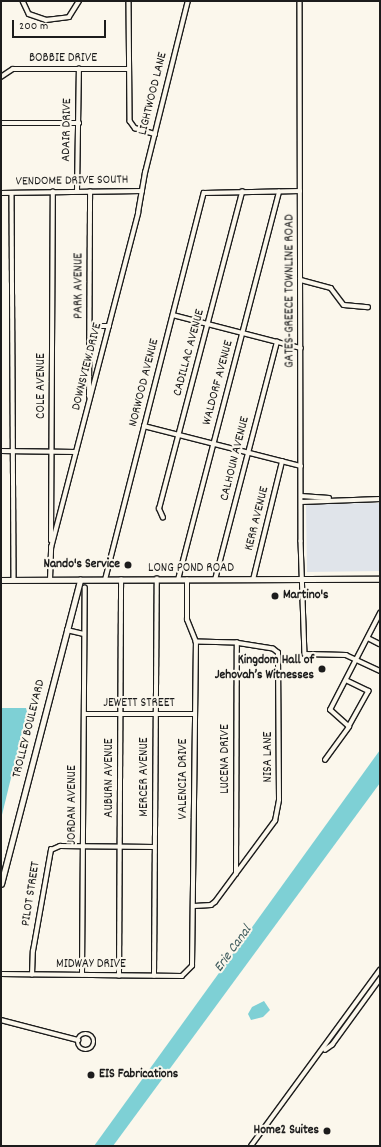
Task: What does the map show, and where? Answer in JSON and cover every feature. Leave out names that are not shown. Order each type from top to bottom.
[{"type":"main road","name":"LONG POND ROAD","points":[[1,580],[380,579]]},
{"type":"street","points":[[23,1],[29,14],[46,20],[69,17],[79,1]]},
{"type":"street","points":[[129,1],[130,121],[135,128],[155,134]]},
{"type":"street","name":"LIGHTWOOD LANE","points":[[142,191],[188,1]]},
{"type":"street","name":"GATES-GREECE TOWNLINE ROAD","points":[[300,1],[301,502],[305,580],[305,654],[346,655],[357,659]]},
{"type":"street","name":"BOBBIE DRIVE","points":[[1,76],[13,69],[129,69]]},
{"type":"street","name":"ADAIR DRIVE","points":[[77,191],[79,69]]},
{"type":"street","points":[[1,123],[79,123]]},
{"type":"street","name":"VENDOME DRIVE SOUTH","points":[[1,193],[142,191]]},
{"type":"street","name":"DOWNSVIEW DRIVE","points":[[51,548],[109,326],[142,191]]},
{"type":"street","points":[[242,192],[300,191]]},
{"type":"street","name":"COLE AVENUE","points":[[50,580],[53,192]]},
{"type":"street","name":"PARK AVENUE","points":[[89,404],[90,192]]},
{"type":"street","name":"NORWOOD AVENUE","points":[[105,580],[206,192],[242,192]]},
{"type":"street","name":"CADILLAC AVENUE","points":[[163,518],[159,509],[242,192]]},
{"type":"street","name":"WALDORF AVENUE","points":[[178,580],[279,192]]},
{"type":"street","points":[[12,193],[14,580]]},
{"type":"street","points":[[301,280],[331,288],[344,305],[368,307]]},
{"type":"street","points":[[173,316],[301,348]]},
{"type":"street","points":[[90,326],[109,326]]},
{"type":"street","name":"CALHOUN AVENUE","points":[[215,580],[277,342]]},
{"type":"street","points":[[144,426],[301,466]]},
{"type":"street","points":[[1,451],[76,452]]},
{"type":"street","name":"KERR AVENUE","points":[[252,580],[282,462]]},
{"type":"street","points":[[301,496],[332,499],[380,499]]},
{"type":"street","points":[[301,502],[332,499]]},
{"type":"street","name":"TROLLEY BOULEVARD","points":[[1,884],[80,580]]},
{"type":"street","name":"AUBURN AVENUE","points":[[119,976],[121,580]]},
{"type":"street","name":"MERCER AVENUE","points":[[154,976],[157,580]]},
{"type":"street","name":"VALENCIA DRIVE","points":[[182,976],[190,970],[193,961],[194,906],[196,642],[187,620],[186,580]]},
{"type":"street","name":"JORDAN AVENUE","points":[[82,975],[85,588]]},
{"type":"street","points":[[349,727],[330,710],[379,618],[380,613]]},
{"type":"street","points":[[67,630],[84,634]]},
{"type":"street","points":[[368,638],[380,644]]},
{"type":"street","name":"NISA LANE","points":[[194,906],[212,905],[275,821],[279,800],[278,653],[273,649],[237,643],[196,642]]},
{"type":"street","name":"LUCENA DRIVE","points":[[236,874],[237,643]]},
{"type":"street","points":[[357,659],[380,670]]},
{"type":"street","points":[[325,760],[349,727],[369,691],[346,680]]},
{"type":"street","name":"JEWETT STREET","points":[[84,714],[195,714]]},
{"type":"street","name":"PILOT STREET","points":[[32,975],[33,951],[49,852],[56,846],[154,847]]},
{"type":"street","points":[[251,1146],[324,1050],[380,970]]},
{"type":"street","name":"MIDWAY DRIVE","points":[[1,974],[182,976]]},
{"type":"street","points":[[324,1050],[332,1045],[380,979]]},
{"type":"street","points":[[1,1020],[78,1040],[88,1034],[93,1044],[83,1049],[78,1040]]},
{"type":"shaded area","points":[[380,503],[380,571],[307,572],[306,504]]},
{"type":"water","points":[[1,708],[26,708],[27,712],[1,819]]},
{"type":"water","points":[[380,750],[380,783],[113,1146],[94,1146]]},
{"type":"water","points":[[264,1001],[270,1010],[263,1017],[251,1020],[248,1014],[252,1007]]},
{"type":"place","name":"Nando's Service","points":[[128,565]]},
{"type":"place","name":"Martino's","points":[[275,596]]},
{"type":"place","name":"Kingdom Hall of Jehovah’s Witnesses","points":[[322,669]]},
{"type":"place","name":"EIS Fabrications","points":[[91,1075]]},
{"type":"place","name":"Home2 Suites","points":[[327,1131]]},
{"type":"water label","name":"Erie Canal","points":[[233,949]]}]
